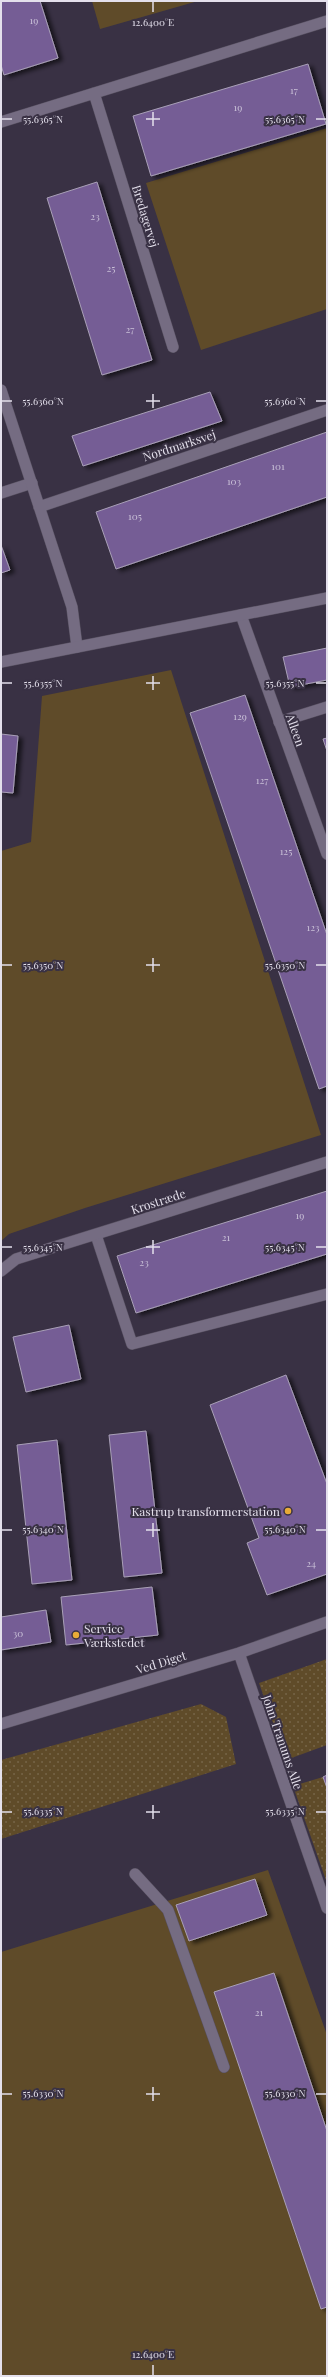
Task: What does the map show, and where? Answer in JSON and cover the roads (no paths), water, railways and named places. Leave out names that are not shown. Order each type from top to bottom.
[{"type":"street","points":[[1,122],[327,22]]},
{"type":"street","name":"Bredagervej","points":[[94,93],[173,347]]},
{"type":"street","points":[[1,390],[72,607],[77,647]]},
{"type":"street","name":"Nordmarksvej","points":[[40,507],[327,410]]},
{"type":"street","points":[[1,493],[32,483]]},
{"type":"street","points":[[1,662],[327,598]]},
{"type":"street","name":"Alleen","points":[[241,614],[327,854]]},
{"type":"street","points":[[280,722],[327,707]]},
{"type":"street","name":"Krostræde","points":[[1,1271],[16,1259],[327,1162]]},
{"type":"street","points":[[96,1234],[132,1344],[327,1294]]},
{"type":"street","name":"Ved Diget","points":[[1,1724],[239,1653],[327,1622]]},
{"type":"street","name":"John Tranums Alle","points":[[239,1653],[327,1908]]},
{"type":"street","points":[[135,1874],[168,1910],[224,2067]]},
{"type":"place","name":"Kastrup transformerstation","points":[[288,1511]]},
{"type":"place","name":"Service Værkstedet","points":[[76,1635]]}]
